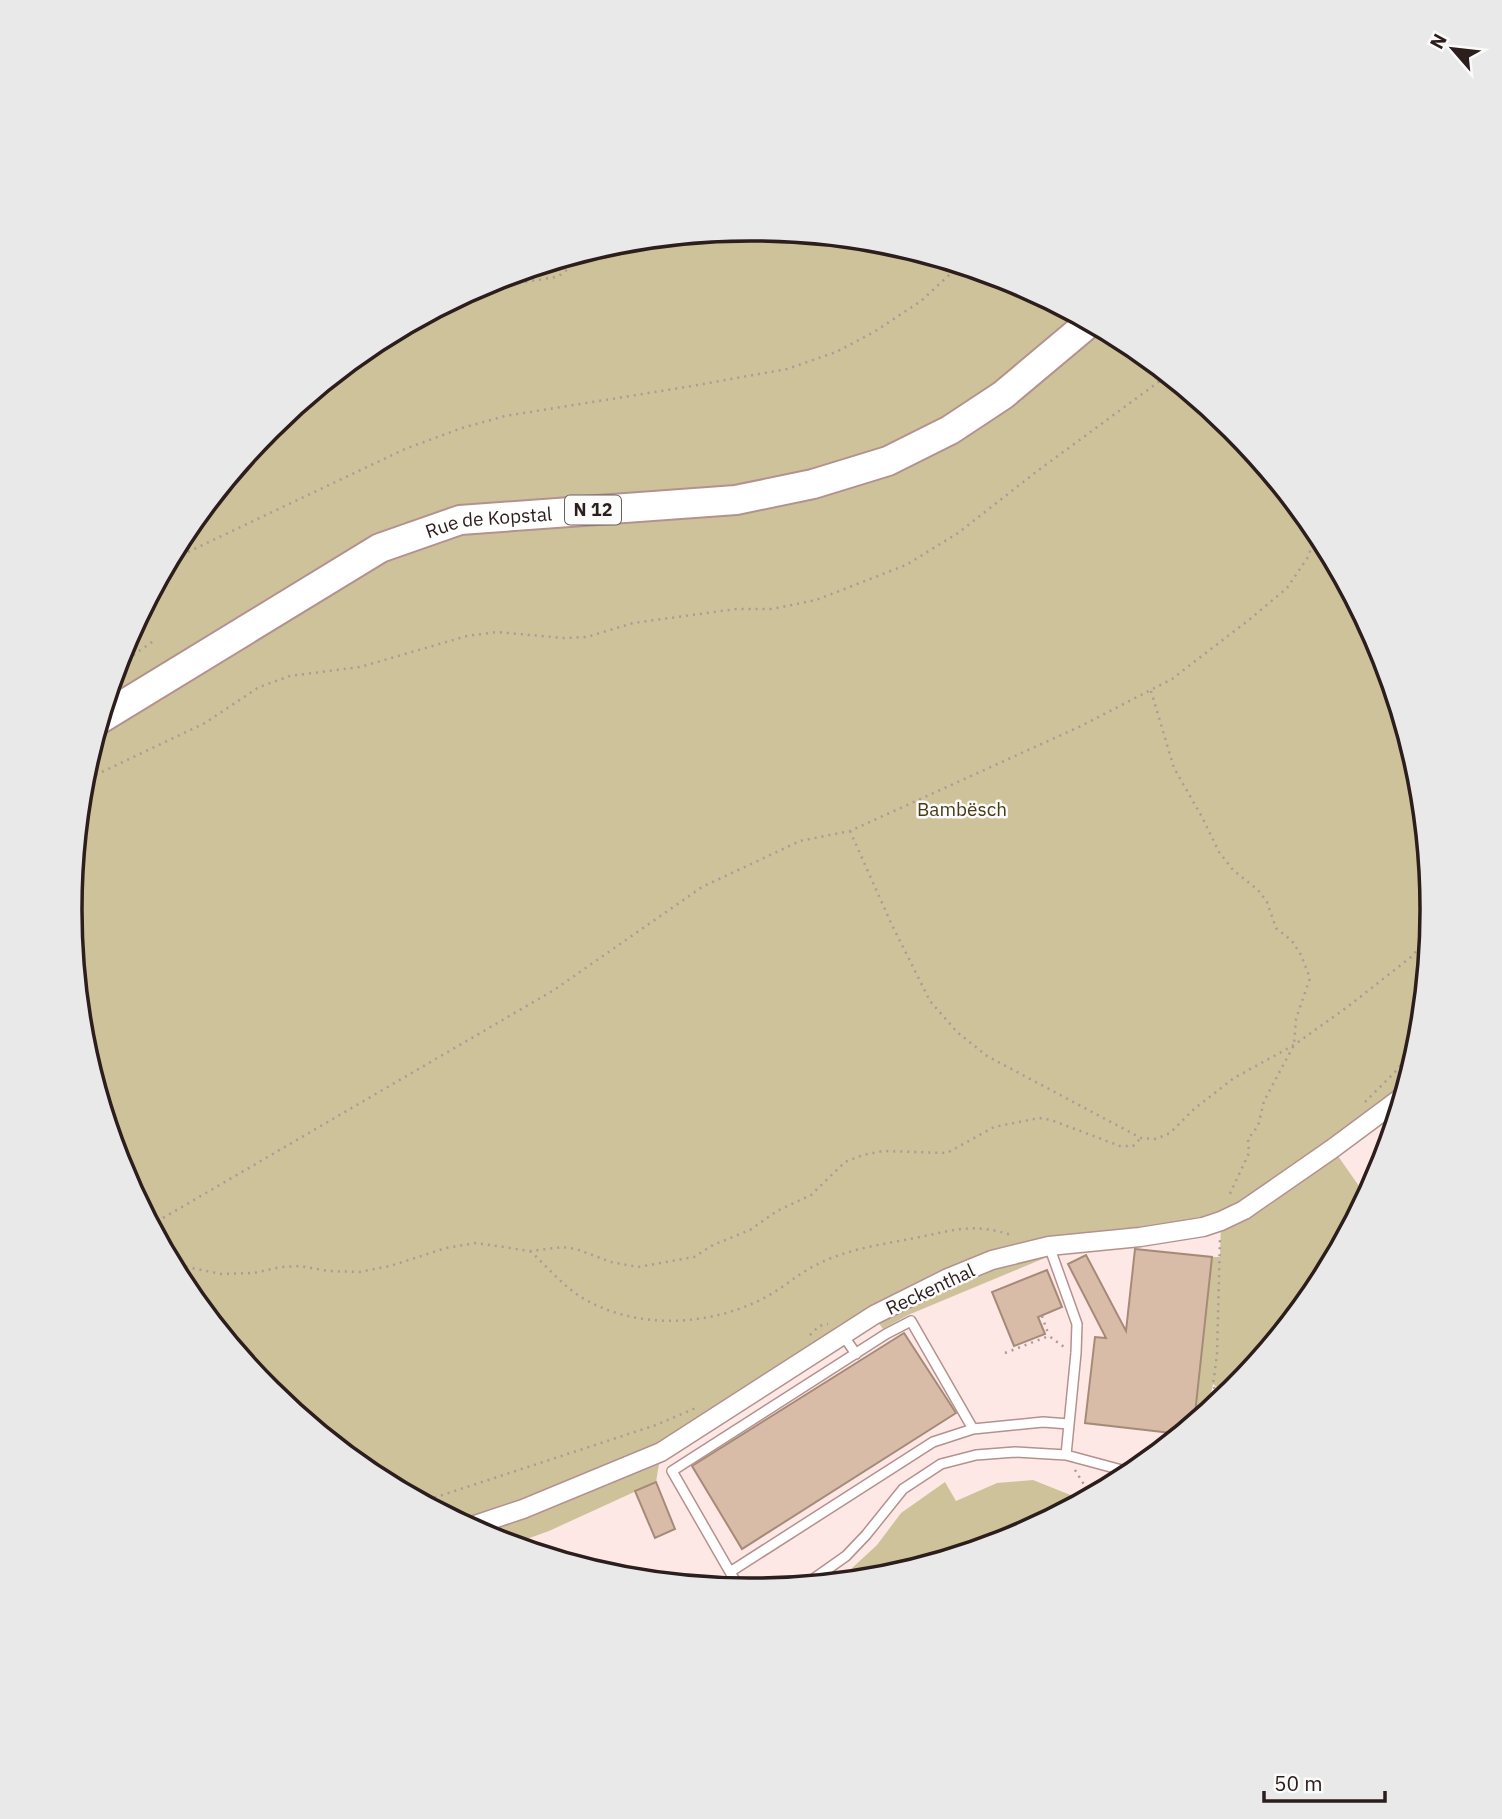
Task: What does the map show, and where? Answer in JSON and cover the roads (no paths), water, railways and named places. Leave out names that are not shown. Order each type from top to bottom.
[{"type":"main road","name":"Rue de Kopstal","points":[[113,711],[380,548],[460,520],[736,500],[813,484],[875,464],[950,429],[1003,395],[1082,329]]},
{"type":"street","name":"Reckenthal","points":[[484,1522],[535,1504],[661,1452],[874,1315],[948,1278],[992,1260],[1049,1246],[1140,1237],[1203,1227],[1221,1221],[1244,1210],[1390,1106]]},
{"type":"lane","points":[[1049,1246],[1077,1324],[1066,1455]]},
{"type":"lane","points":[[672,1471],[911,1321],[973,1429]]},
{"type":"lane","points":[[844,1335],[856,1354]]},
{"type":"lane","points":[[730,1572],[933,1442],[973,1429],[1043,1422],[1069,1424]]},
{"type":"lane","points":[[661,1452],[733,1578]]},
{"type":"lane","points":[[820,1575],[846,1556],[903,1489],[941,1465],[975,1455],[1015,1452],[1066,1455],[1118,1469]]},
{"type":"park label","name":"Bambësch","points":[[962,809]]}]
